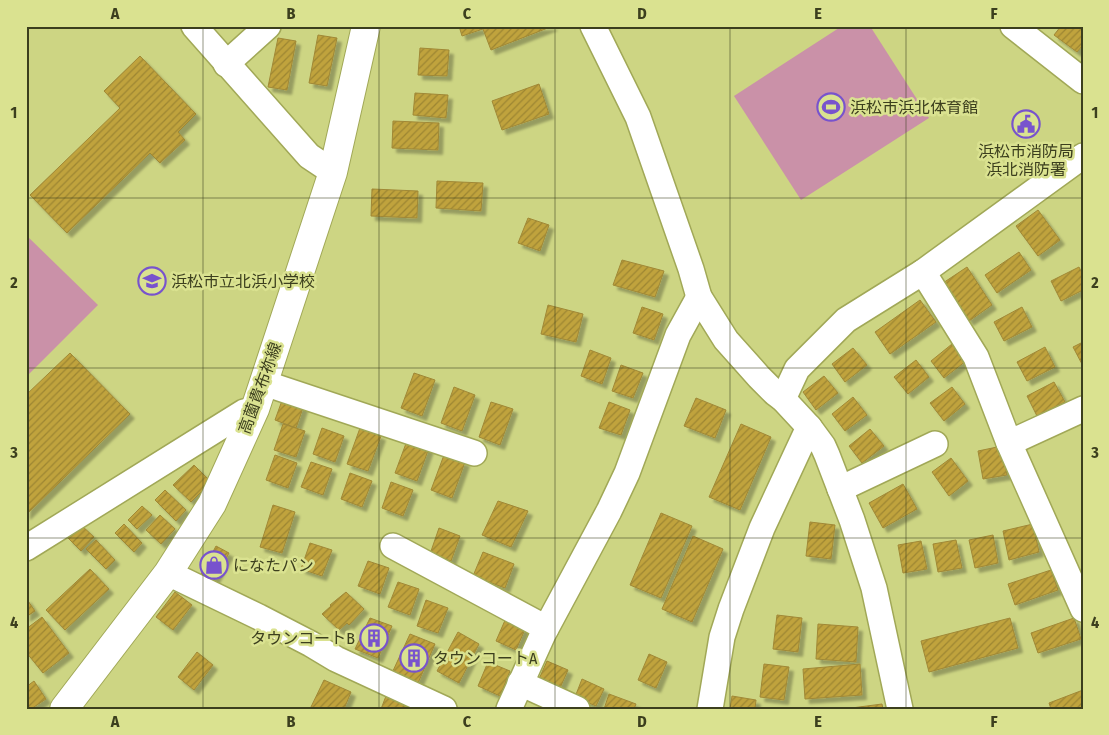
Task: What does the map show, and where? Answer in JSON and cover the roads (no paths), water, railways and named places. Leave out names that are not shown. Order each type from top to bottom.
[{"type":"main road","name":"高薗貴布祢線","points":[[64,709],[82,696],[168,573],[212,504],[255,409],[333,172],[366,26]]},
{"type":"street","points":[[194,26],[310,156],[333,172]]},
{"type":"street","points":[[226,64],[268,26]]},
{"type":"street","points":[[593,26],[638,117],[691,269],[699,298],[726,340],[759,377],[775,393],[783,398],[823,446],[874,588],[900,709]]},
{"type":"street","points":[[1013,26],[1083,81]]},
{"type":"street","points":[[783,398],[797,369],[846,320],[923,272],[1083,156]]},
{"type":"street","points":[[923,272],[976,357],[1009,443],[1083,610]]},
{"type":"street","points":[[509,709],[546,628],[620,488],[661,385],[678,335],[699,298]]},
{"type":"street","points":[[264,382],[474,453]]},
{"type":"street","points":[[26,548],[244,412],[255,409]]},
{"type":"street","points":[[1009,443],[1083,409]]},
{"type":"street","points":[[710,709],[722,637],[734,600],[762,528],[809,427]]},
{"type":"street","points":[[840,489],[934,444]]},
{"type":"street","points":[[393,546],[546,628]]},
{"type":"street","points":[[168,573],[259,616],[336,659],[444,709]]},
{"type":"street","points":[[520,683],[577,709]]},
{"type":"place","name":"浜松市浜北体育館","points":[[831,107]]},
{"type":"place","name":"浜松市消防局 浜北消防署","points":[[1026,124]]},
{"type":"place","name":"浜松市立北浜小学校","points":[[152,281]]},
{"type":"place","name":"になたパン","points":[[214,565]]},
{"type":"place","name":"タウンコートB","points":[[374,638]]},
{"type":"place","name":"タウンコートA","points":[[414,658]]}]
